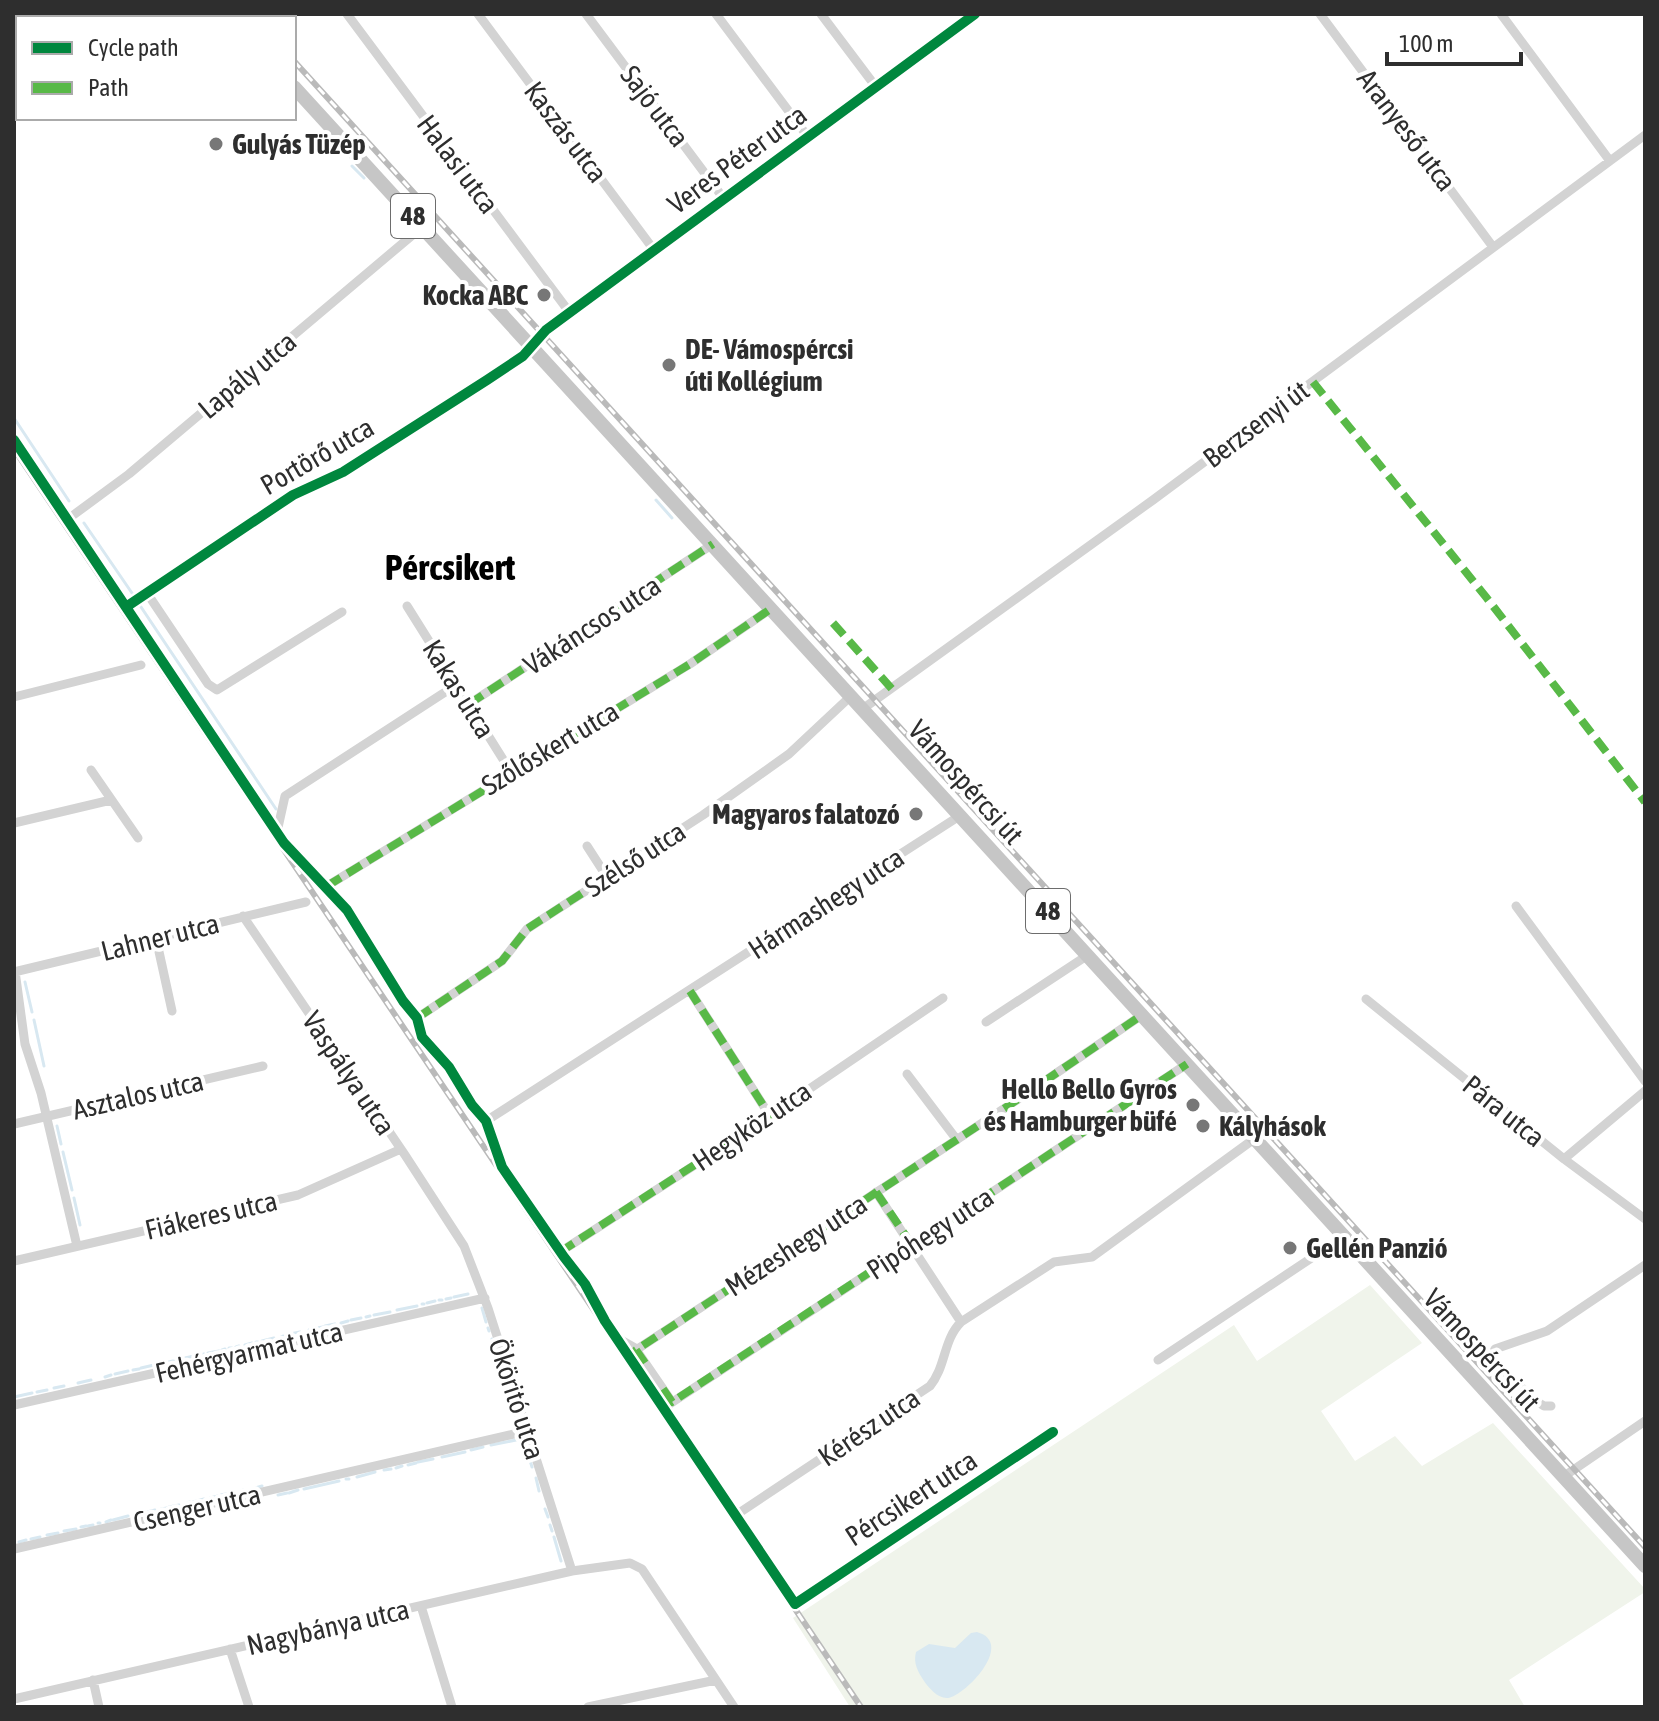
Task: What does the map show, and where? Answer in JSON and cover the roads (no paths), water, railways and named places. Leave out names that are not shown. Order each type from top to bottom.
[{"type":"main road","name":"Vámospércsi út","points":[[296,89],[1645,1566]]},
{"type":"street","name":"Halasi utca","points":[[347,14],[570,313]]},
{"type":"street","name":"Kaszás utca","points":[[478,14],[654,250]]},
{"type":"street","name":"Sajó utca","points":[[586,14],[724,199]]},
{"type":"street","points":[[716,14],[808,137]]},
{"type":"street","points":[[821,14],[876,87]]},
{"type":"street","name":"Aranyeső utca","points":[[1320,14],[1493,247]]},
{"type":"street","points":[[1501,14],[1610,161]]},
{"type":"street","name":"Veres Péter utca","points":[[531,347],[546,330],[968,16]]},
{"type":"street","name":"Berzsenyi út","points":[[864,708],[1178,482],[1645,135]]},
{"type":"street","name":"Lapály utca","points":[[68,519],[129,474],[422,227]]},
{"type":"street","name":"Portörő utca","points":[[126,607],[293,495],[340,474],[415,427],[523,356],[531,347]]},
{"type":"street","points":[[14,440],[291,852],[347,910],[403,1001],[417,1018],[424,1041],[449,1067],[486,1121],[502,1167],[585,1284],[617,1337],[668,1405]]},
{"type":"street","name":"Vákáncsos utca","points":[[469,704],[713,544]]},
{"type":"street","points":[[147,593],[210,687],[217,690],[342,612]]},
{"type":"street","name":"Kakas utca","points":[[407,606],[511,772]]},
{"type":"street","name":"Szőlőskert utca","points":[[327,886],[690,664],[772,608]]},
{"type":"street","points":[[14,697],[141,665]]},
{"type":"street","points":[[277,832],[285,796],[456,685]]},
{"type":"street","name":"Szélső utca","points":[[417,1018],[503,960],[526,930],[703,815],[792,751],[852,695]]},
{"type":"street","points":[[91,770],[138,838]]},
{"type":"street","points":[[14,823],[111,800]]},
{"type":"street","name":"Hármashegy utca","points":[[486,1121],[961,815]]},
{"type":"street","points":[[587,846],[607,877]]},
{"type":"street","name":"Lahner utca","points":[[14,972],[306,902]]},
{"type":"street","points":[[1516,906],[1645,1081]]},
{"type":"street","name":"Vaspálya utca","points":[[243,916],[455,1230]]},
{"type":"street","points":[[156,938],[172,1011]]},
{"type":"street","points":[[986,1022],[1088,955]]},
{"type":"street","points":[[14,972],[25,1044],[47,1117],[77,1246]]},
{"type":"street","points":[[690,991],[770,1116]]},
{"type":"street","name":"Hegyköz utca","points":[[560,1252],[770,1116],[943,998]]},
{"type":"street","name":"Pára utca","points":[[1366,999],[1564,1159],[1645,1219]]},
{"type":"street","name":"Mézeshegy utca","points":[[636,1350],[1142,1015]]},
{"type":"street","name":"Pipóhegy utca","points":[[668,1405],[1187,1064]]},
{"type":"street","name":"Asztalos utca","points":[[14,1124],[263,1066]]},
{"type":"street","points":[[907,1074],[957,1140]]},
{"type":"street","points":[[1564,1159],[1645,1091]]},
{"type":"street","points":[[876,1192],[961,1322],[1054,1262],[1092,1257],[1254,1139]]},
{"type":"street","name":"Fiákeres utca","points":[[14,1261],[298,1195],[401,1149]]},
{"type":"street","name":"Ököritó utca","points":[[455,1230],[485,1298],[572,1571]]},
{"type":"street","points":[[1158,1360],[1343,1237]]},
{"type":"street","points":[[1551,1406],[1536,1401],[1494,1362],[1492,1356],[1495,1349],[1547,1331],[1645,1265]]},
{"type":"street","name":"Fehérgyarmat utca","points":[[14,1405],[485,1298]]},
{"type":"street","name":"Kérész utca","points":[[736,1515],[930,1386],[942,1369],[952,1332],[961,1322]]},
{"type":"street","points":[[617,1337],[636,1350],[736,1515]]},
{"type":"street","points":[[1563,1477],[1645,1421]]},
{"type":"street","name":"Csenger utca","points":[[14,1549],[527,1431]]},
{"type":"street","name":"Pércsikert utca","points":[[736,1515],[795,1604],[1053,1432]]},
{"type":"street","name":"Nagybánya utca","points":[[14,1699],[572,1571],[630,1563],[642,1569],[716,1680]]},
{"type":"street","points":[[421,1606],[452,1707]]},
{"type":"street","points":[[230,1649],[249,1707]]},
{"type":"street","points":[[93,1680],[99,1707]]},
{"type":"street","points":[[588,1707],[716,1680],[734,1707]]},
{"type":"waterway","points":[[352,166],[364,178]]},
{"type":"waterway","points":[[14,418],[69,501]]},
{"type":"waterway","points":[[656,500],[672,518]]},
{"type":"waterway","points":[[84,523],[134,596]]},
{"type":"waterway","points":[[139,604],[276,809]]},
{"type":"waterway","points":[[25,982],[32,1012]]},
{"type":"waterway","points":[[34,1020],[44,1066]]},
{"type":"waterway","points":[[57,1126],[61,1144]]},
{"type":"waterway","points":[[63,1152],[72,1190]]},
{"type":"waterway","points":[[74,1198],[80,1225]]},
{"type":"waterway","points":[[454,1297],[468,1294]]},
{"type":"waterway","points":[[446,1299],[451,1298]]},
{"type":"waterway","points":[[427,1303],[435,1301]]},
{"type":"waterway","points":[[397,1310],[417,1306]]},
{"type":"waterway","points":[[482,1308],[486,1322]]},
{"type":"waterway","points":[[374,1315],[390,1312]]},
{"type":"waterway","points":[[366,1317],[370,1316]]},
{"type":"waterway","points":[[351,1320],[361,1318]]},
{"type":"waterway","points":[[341,1323],[348,1321]]},
{"type":"waterway","points":[[325,1326],[335,1324]]},
{"type":"waterway","points":[[317,1328],[323,1327]]},
{"type":"waterway","points":[[290,1334],[300,1332]]},
{"type":"waterway","points":[[262,1341],[274,1338]]},
{"type":"waterway","points":[[492,1339],[494,1345]]},
{"type":"waterway","points":[[245,1345],[252,1343]]},
{"type":"waterway","points":[[495,1349],[498,1359]]},
{"type":"waterway","points":[[208,1353],[219,1351]]},
{"type":"waterway","points":[[197,1356],[204,1354]]},
{"type":"waterway","points":[[185,1358],[194,1356]]},
{"type":"waterway","points":[[175,1361],[180,1360]]},
{"type":"waterway","points":[[160,1364],[173,1361]]},
{"type":"waterway","points":[[500,1364],[503,1373]]},
{"type":"waterway","points":[[141,1368],[154,1365]]},
{"type":"waterway","points":[[133,1370],[139,1369]]},
{"type":"waterway","points":[[115,1374],[128,1371]]},
{"type":"waterway","points":[[105,1377],[111,1375]]},
{"type":"waterway","points":[[504,1378],[509,1393]]},
{"type":"waterway","points":[[78,1383],[91,1380]]},
{"type":"waterway","points":[[54,1388],[64,1386]]},
{"type":"waterway","points":[[37,1392],[47,1390]]},
{"type":"waterway","points":[[14,1397],[32,1393]]},
{"type":"waterway","points":[[511,1402],[518,1423]]},
{"type":"waterway","points":[[491,1445],[516,1440]]},
{"type":"waterway","points":[[524,1441],[532,1467]]},
{"type":"waterway","points":[[471,1450],[483,1447]]},
{"type":"waterway","points":[[442,1457],[465,1452]]},
{"type":"waterway","points":[[418,1462],[433,1459]]},
{"type":"waterway","points":[[408,1465],[416,1463]]},
{"type":"waterway","points":[[396,1468],[402,1466]]},
{"type":"waterway","points":[[384,1470],[391,1469]]},
{"type":"waterway","points":[[357,1477],[375,1472]]},
{"type":"waterway","points":[[536,1478],[539,1491]]},
{"type":"waterway","points":[[304,1489],[339,1481]]},
{"type":"waterway","points":[[251,1489],[262,1486]]},
{"type":"waterway","points":[[289,1493],[298,1490]]},
{"type":"waterway","points":[[221,1495],[230,1493]]},
{"type":"waterway","points":[[278,1495],[287,1493]]},
{"type":"waterway","points":[[210,1498],[218,1496]]},
{"type":"waterway","points":[[193,1502],[204,1499]]},
{"type":"waterway","points":[[185,1504],[190,1502]]},
{"type":"waterway","points":[[169,1507],[179,1505]]},
{"type":"waterway","points":[[161,1509],[167,1508]]},
{"type":"waterway","points":[[545,1509],[548,1517]]},
{"type":"waterway","points":[[136,1515],[155,1510]]},
{"type":"waterway","points":[[113,1520],[128,1516]]},
{"type":"waterway","points":[[106,1522],[111,1520]]},
{"type":"waterway","points":[[88,1526],[93,1525]]},
{"type":"waterway","points":[[550,1525],[552,1531]]},
{"type":"waterway","points":[[81,1527],[86,1526]]},
{"type":"waterway","points":[[64,1531],[76,1529]]},
{"type":"waterway","points":[[47,1535],[58,1533]]},
{"type":"waterway","points":[[31,1539],[40,1537]]},
{"type":"waterway","points":[[554,1537],[561,1561]]},
{"type":"waterway","points":[[19,1542],[26,1540]]},
{"type":"railway","points":[[296,63],[1645,1547]]},
{"type":"railway","points":[[14,449],[861,1707]]},
{"type":"place","name":"Gulyás Tüzép","points":[[216,144]]},
{"type":"place","name":"Kocka ABC","points":[[544,295]]},
{"type":"place","name":"DE- Vámospércsi úti Kollégium","points":[[669,365]]},
{"type":"place","name":"Magyaros falatozó","points":[[916,814]]},
{"type":"place","name":"Hello Bello Gyros és Hamburger büfé","points":[[1193,1105]]},
{"type":"place","name":"Kályhások","points":[[1203,1126]]},
{"type":"place","name":"Gellén Panzió","points":[[1290,1248]]},
{"type":"district","name":"Pércsikert","points":[[450,567]]}]
